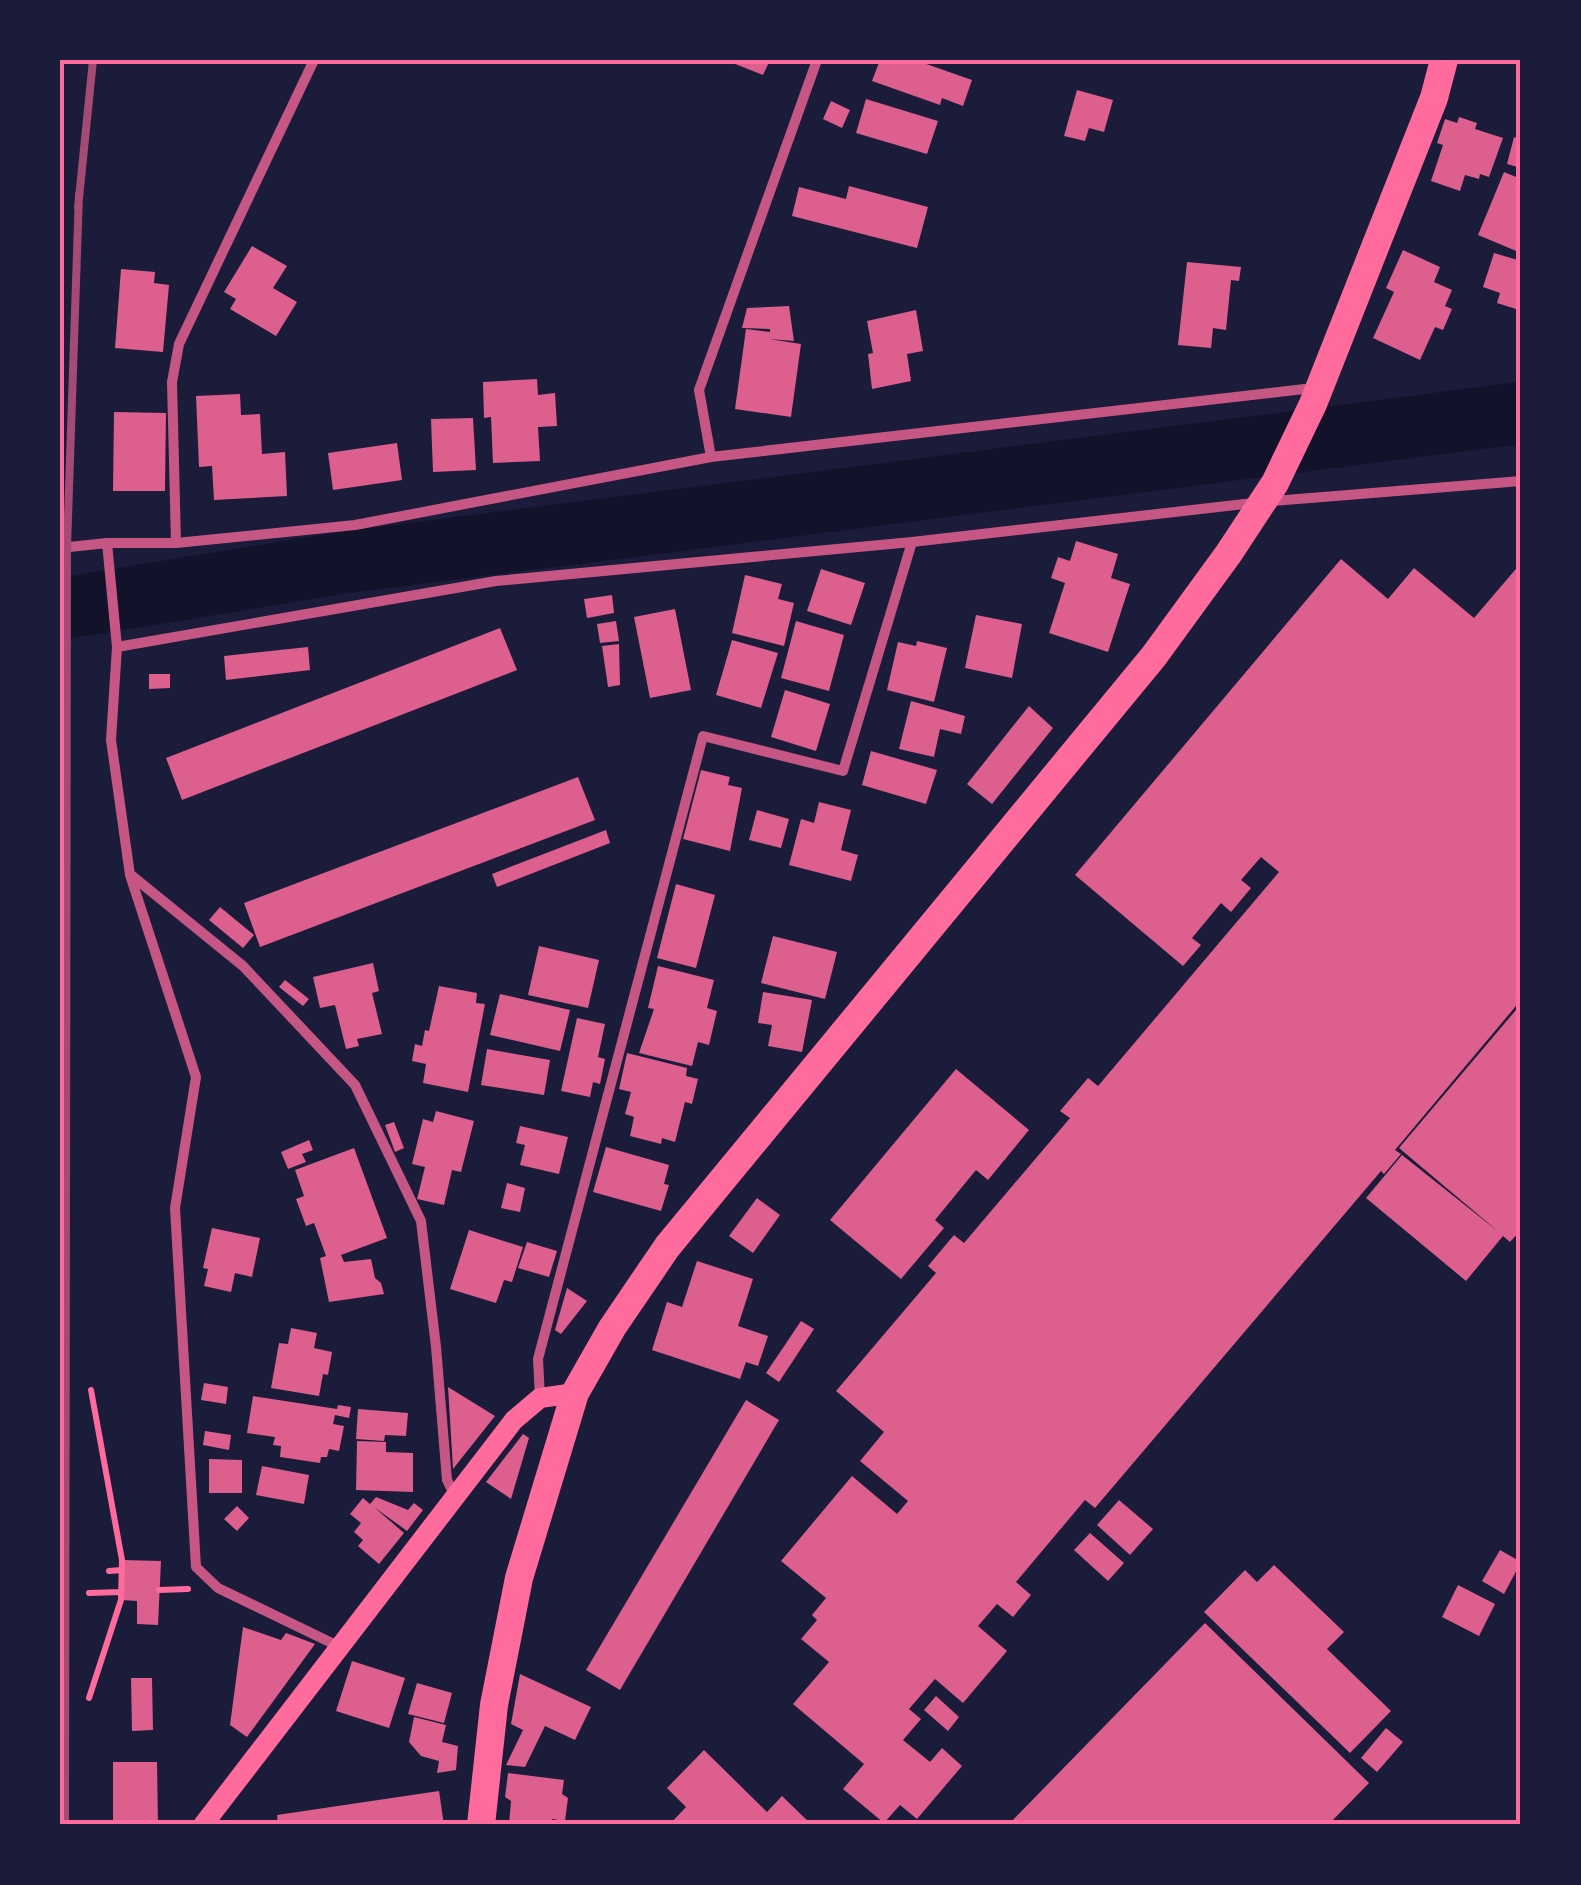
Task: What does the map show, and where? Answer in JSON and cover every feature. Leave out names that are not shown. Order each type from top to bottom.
[{"type":"highway","points":[[482,1825],[494,1705],[520,1578],[575,1394],[612,1328],[666,1247],[1154,656],[1229,553],[1268,493],[1316,396],[1434,98],[1444,60]]},
{"type":"main road","points":[[203,1825],[514,1420],[540,1398],[575,1394]]},
{"type":"street","points":[[176,543],[172,382],[179,344],[314,60]]},
{"type":"street","points":[[711,457],[699,390],[817,60]]},
{"type":"street","points":[[60,548],[176,543],[355,526],[711,457],[1316,396]]},
{"type":"street","points":[[117,647],[496,581],[912,542],[1268,493],[1521,481]]},
{"type":"street","points":[[540,1398],[538,1360],[703,736],[843,771],[912,542]]},
{"type":"street","points":[[107,543],[117,647],[111,740],[130,874],[196,1077],[175,1208],[196,1567],[218,1588],[338,1646]]},
{"type":"street","points":[[130,874],[243,966],[355,1085],[421,1221],[448,1480],[454,1494]]},
{"type":"path","points":[[89,1698],[121,1592],[122,1570],[91,1390]]},
{"type":"path","points":[[109,1571],[122,1570]]},
{"type":"path","points":[[90,1593],[121,1592]]},
{"type":"building","points":[[725,60],[770,60],[763,75]]},
{"type":"building","points":[[880,60],[915,60],[972,80],[963,106],[942,98],[940,105],[872,81]]},
{"type":"building","points":[[1077,90],[1113,100],[1104,132],[1089,128],[1085,141],[1064,136]]},
{"type":"building","points":[[866,99],[938,121],[927,154],[856,133]]},
{"type":"building","points":[[831,101],[850,110],[842,128],[823,119]]},
{"type":"building","points":[[1459,117],[1477,123],[1475,129],[1503,138],[1489,177],[1465,175],[1460,191],[1431,181],[1443,145],[1437,143],[1445,119],[1457,123]]},
{"type":"building","points":[[1514,137],[1521,139],[1521,168],[1507,164]]},
{"type":"building","points":[[1504,172],[1521,179],[1521,253],[1478,235]]},
{"type":"building","points":[[849,186],[928,207],[917,248],[792,216],[799,187],[846,199]]},
{"type":"building","points":[[252,246],[287,266],[273,288],[297,302],[276,336],[230,309],[236,299],[224,292]]},
{"type":"building","points":[[1403,250],[1440,267],[1434,282],[1452,290],[1445,306],[1452,309],[1443,330],[1435,327],[1420,360],[1373,338],[1394,292],[1386,288]]},
{"type":"building","points":[[1494,253],[1521,261],[1521,294],[1516,309],[1497,303],[1500,293],[1483,287]]},
{"type":"building","points":[[1187,262],[1241,267],[1239,281],[1231,280],[1226,330],[1213,328],[1211,348],[1178,345]]},
{"type":"building","points":[[121,269],[155,272],[154,283],[169,285],[163,352],[115,348]]},
{"type":"building","points":[[789,306],[794,341],[769,339],[801,344],[791,417],[735,409],[746,329],[770,332],[742,328],[747,308]]},
{"type":"building","points":[[916,310],[923,351],[907,354],[911,381],[872,389],[868,354],[873,353],[867,321]]},
{"type":"building","points":[[537,379],[538,395],[555,393],[557,426],[538,427],[540,461],[493,463],[491,417],[484,418],[483,382]]},
{"type":"building","points":[[240,394],[241,415],[260,414],[262,454],[285,452],[287,496],[214,500],[212,466],[199,467],[196,396]]},
{"type":"building","points":[[114,412],[166,413],[165,491],[113,491]]},
{"type":"building","points":[[473,418],[476,470],[433,472],[431,419]]},
{"type":"building","points":[[397,443],[402,480],[333,490],[328,453]]},
{"type":"building","points":[[1076,541],[1118,554],[1111,578],[1130,584],[1108,652],[1049,633],[1065,583],[1051,578],[1058,557],[1070,561]]},
{"type":"building","points":[[1341,559],[1388,599],[1414,568],[1474,618],[1521,563],[1521,1000],[1395,1150],[1401,1154],[1384,1174],[1381,1171],[1095,1508],[1085,1500],[1016,1582],[1031,1595],[1013,1617],[997,1604],[978,1626],[1007,1651],[963,1703],[935,1679],[909,1709],[921,1719],[903,1740],[930,1762],[942,1748],[962,1766],[917,1819],[900,1805],[884,1823],[843,1789],[864,1764],[793,1704],[829,1662],[801,1639],[817,1620],[812,1615],[826,1598],[781,1561],[852,1476],[897,1514],[908,1501],[860,1461],[884,1432],[836,1391],[936,1273],[928,1266],[954,1235],[964,1243],[1070,1118],[1060,1111],[1088,1078],[1098,1086],[1279,872],[1261,857],[1241,880],[1251,888],[1231,912],[1221,903],[1192,938],[1201,945],[1183,966],[1075,875]]},
{"type":"building","points":[[821,569],[865,583],[851,625],[807,611]]},
{"type":"building","points":[[745,575],[782,584],[778,599],[794,603],[784,646],[732,633]]},
{"type":"building","points":[[612,595],[614,613],[587,618],[584,599]]},
{"type":"building","points":[[675,609],[691,690],[650,698],[634,617]]},
{"type":"building","points":[[976,615],[1022,624],[1012,678],[965,668]]},
{"type":"building","points":[[616,621],[619,641],[600,643],[597,624]]},
{"type":"building","points":[[796,621],[844,635],[829,691],[781,678]]},
{"type":"building","points":[[500,628],[517,670],[182,800],[166,758]]},
{"type":"building","points":[[732,640],[778,653],[761,708],[716,695]]},
{"type":"building","points":[[917,641],[947,648],[934,702],[887,690],[898,642],[916,646]]},
{"type":"building","points":[[619,644],[620,685],[608,687],[602,646]]},
{"type":"building","points":[[308,647],[310,670],[226,680],[224,656]]},
{"type":"building","points":[[149,674],[170,674],[170,688],[149,689]]},
{"type":"building","points":[[785,690],[830,704],[816,751],[771,737]]},
{"type":"building","points":[[911,701],[965,716],[961,734],[940,729],[934,757],[899,749]]},
{"type":"building","points":[[1029,706],[1053,728],[992,804],[967,784]]},
{"type":"building","points":[[871,751],[937,770],[926,804],[862,785]]},
{"type":"building","points":[[701,770],[730,777],[728,785],[742,788],[730,851],[683,839]]},
{"type":"building","points":[[578,777],[595,820],[260,947],[244,903]]},
{"type":"building","points":[[819,802],[851,810],[841,850],[858,855],[851,881],[789,865],[801,819],[814,823]]},
{"type":"building","points":[[757,810],[789,819],[781,848],[749,840]]},
{"type":"building","points":[[606,830],[610,843],[497,887],[492,874]]},
{"type":"building","points":[[676,884],[715,895],[696,968],[657,958]]},
{"type":"building","points":[[220,907],[254,935],[243,948],[209,920]]},
{"type":"building","points":[[773,936],[837,952],[825,999],[761,983]]},
{"type":"building","points":[[539,946],[599,960],[588,1008],[528,995]]},
{"type":"building","points":[[373,963],[379,991],[372,993],[382,1034],[357,1039],[359,1046],[346,1049],[335,1005],[320,1008],[313,977]]},
{"type":"building","points":[[658,966],[714,980],[707,1008],[717,1011],[709,1045],[698,1042],[692,1066],[639,1053],[654,1009],[648,1008]]},
{"type":"building","points":[[285,980],[309,999],[303,1006],[279,987]]},
{"type":"building","points":[[439,986],[477,993],[476,1003],[485,1004],[468,1092],[423,1083],[426,1064],[412,1061],[415,1044],[422,1046],[425,1030],[429,1031]]},
{"type":"building","points":[[763,992],[812,1000],[802,1052],[768,1046],[772,1025],[758,1023]]},
{"type":"building","points":[[500,994],[570,1010],[560,1051],[490,1035]]},
{"type":"building","points":[[1521,1004],[1521,1230],[1510,1242],[1503,1236],[1466,1281],[1366,1198],[1402,1155],[1500,1233],[1399,1148]]},
{"type":"building","points":[[577,1018],[605,1024],[598,1057],[605,1059],[600,1084],[593,1082],[590,1097],[561,1091]]},
{"type":"building","points":[[487,1049],[550,1060],[544,1095],[481,1085]]},
{"type":"building","points":[[627,1053],[687,1068],[686,1076],[698,1079],[692,1104],[685,1102],[675,1142],[662,1138],[661,1144],[630,1136],[634,1117],[625,1114],[631,1092],[619,1089]]},
{"type":"building","points":[[956,1069],[1029,1130],[988,1180],[976,1170],[935,1220],[944,1228],[901,1279],[830,1220]]},
{"type":"building","points":[[436,1111],[474,1121],[461,1172],[452,1170],[444,1205],[417,1199],[425,1167],[412,1164],[423,1119],[433,1122]]},
{"type":"building","points":[[394,1122],[404,1148],[395,1152],[385,1125]]},
{"type":"building","points":[[520,1126],[568,1137],[559,1174],[520,1165],[525,1145],[516,1143]]},
{"type":"building","points":[[309,1140],[313,1150],[302,1154],[306,1162],[288,1169],[281,1152]]},
{"type":"building","points":[[606,1147],[669,1165],[664,1184],[669,1185],[661,1211],[593,1192]]},
{"type":"building","points":[[354,1148],[387,1238],[341,1255],[344,1262],[371,1259],[384,1294],[329,1302],[320,1258],[326,1256],[314,1223],[306,1226],[296,1199],[304,1196],[295,1170]]},
{"type":"building","points":[[507,1183],[525,1188],[520,1212],[501,1208]]},
{"type":"building","points":[[757,1198],[780,1215],[753,1253],[729,1236]]},
{"type":"building","points":[[212,1228],[260,1238],[252,1277],[235,1273],[231,1292],[204,1286],[208,1269],[203,1268]]},
{"type":"building","points":[[469,1230],[523,1247],[512,1282],[504,1280],[496,1303],[450,1289]]},
{"type":"building","points":[[527,1242],[557,1251],[549,1277],[518,1268]]},
{"type":"building","points":[[697,1261],[753,1279],[738,1326],[768,1336],[758,1366],[746,1362],[740,1379],[652,1350],[667,1302],[682,1307]]},
{"type":"building","points":[[567,1288],[587,1301],[561,1334],[555,1330]]},
{"type":"building","points":[[801,1321],[814,1329],[779,1382],[766,1373]]},
{"type":"building","points":[[291,1328],[317,1333],[314,1348],[332,1352],[319,1396],[271,1388],[279,1343],[288,1344]]},
{"type":"building","points":[[204,1383],[228,1387],[226,1404],[201,1400]]},
{"type":"building","points":[[448,1387],[495,1416],[453,1469]]},
{"type":"building","points":[[253,1396],[337,1409],[338,1405],[351,1407],[349,1418],[335,1415],[333,1424],[344,1426],[339,1451],[329,1449],[320,1463],[280,1457],[281,1446],[273,1445],[275,1437],[247,1433]]},
{"type":"building","points":[[746,1400],[779,1420],[620,1690],[586,1670]]},
{"type":"building","points":[[358,1409],[408,1413],[406,1436],[385,1435],[384,1441],[356,1439]]},
{"type":"building","points":[[205,1431],[231,1435],[229,1450],[203,1445]]},
{"type":"building","points":[[523,1434],[529,1438],[511,1499],[486,1482]]},
{"type":"building","points":[[357,1441],[386,1442],[386,1452],[413,1453],[413,1492],[356,1490]]},
{"type":"building","points":[[209,1459],[242,1460],[242,1493],[209,1493]]},
{"type":"building","points":[[262,1466],[309,1475],[304,1504],[256,1495]]},
{"type":"building","points":[[376,1497],[408,1510],[414,1503],[423,1510],[407,1531],[374,1507],[404,1533],[379,1564],[358,1546],[363,1540],[354,1532],[361,1523],[350,1514],[363,1498],[370,1504]]},
{"type":"building","points":[[1119,1500],[1153,1529],[1130,1555],[1097,1525]]},
{"type":"building","points":[[237,1506],[249,1518],[237,1531],[224,1519]]},
{"type":"building","points":[[1090,1533],[1124,1563],[1108,1581],[1074,1550]]},
{"type":"building","points":[[1500,1550],[1521,1562],[1504,1594],[1482,1581]]},
{"type":"building","points":[[122,1560],[161,1561],[158,1625],[137,1624],[137,1601],[121,1600]]},
{"type":"building","points":[[1274,1565],[1344,1632],[1327,1649],[1391,1711],[1350,1753],[1204,1612],[1245,1570],[1257,1582]]},
{"type":"building","points":[[1458,1585],[1495,1604],[1479,1636],[1442,1617]]},
{"type":"building","points":[[1205,1623],[1369,1783],[1328,1825],[1008,1825]]},
{"type":"building","points":[[243,1627],[281,1640],[286,1633],[315,1644],[247,1737],[230,1725]]},
{"type":"building","points":[[352,1661],[405,1678],[389,1728],[336,1711]]},
{"type":"building","points":[[520,1674],[591,1707],[575,1740],[545,1726],[525,1767],[506,1765],[523,1730],[511,1724]]},
{"type":"building","points":[[131,1678],[152,1678],[153,1730],[132,1731]]},
{"type":"building","points":[[417,1683],[452,1693],[444,1723],[408,1714]]},
{"type":"building","points":[[936,1696],[959,1717],[948,1731],[924,1710]]},
{"type":"building","points":[[414,1717],[446,1725],[442,1742],[458,1746],[456,1770],[437,1773],[439,1761],[421,1756],[409,1742]]},
{"type":"building","points":[[1386,1728],[1403,1742],[1377,1772],[1361,1758]]},
{"type":"building","points":[[704,1750],[767,1812],[782,1796],[812,1825],[669,1825],[686,1807],[667,1788]]},
{"type":"building","points":[[113,1762],[157,1762],[158,1825],[113,1825]]},
{"type":"building","points":[[508,1773],[564,1780],[562,1794],[568,1798],[565,1821],[509,1825],[511,1801],[505,1797]]},
{"type":"building","points":[[439,1791],[444,1825],[278,1825],[277,1815]]},
{"type":"waterway","points":[[60,609],[340,563],[1521,413]]},
{"type":"railway","points":[[78,208],[93,60]]},
{"type":"railway","points":[[65,1825],[67,547],[79,194]]}]
